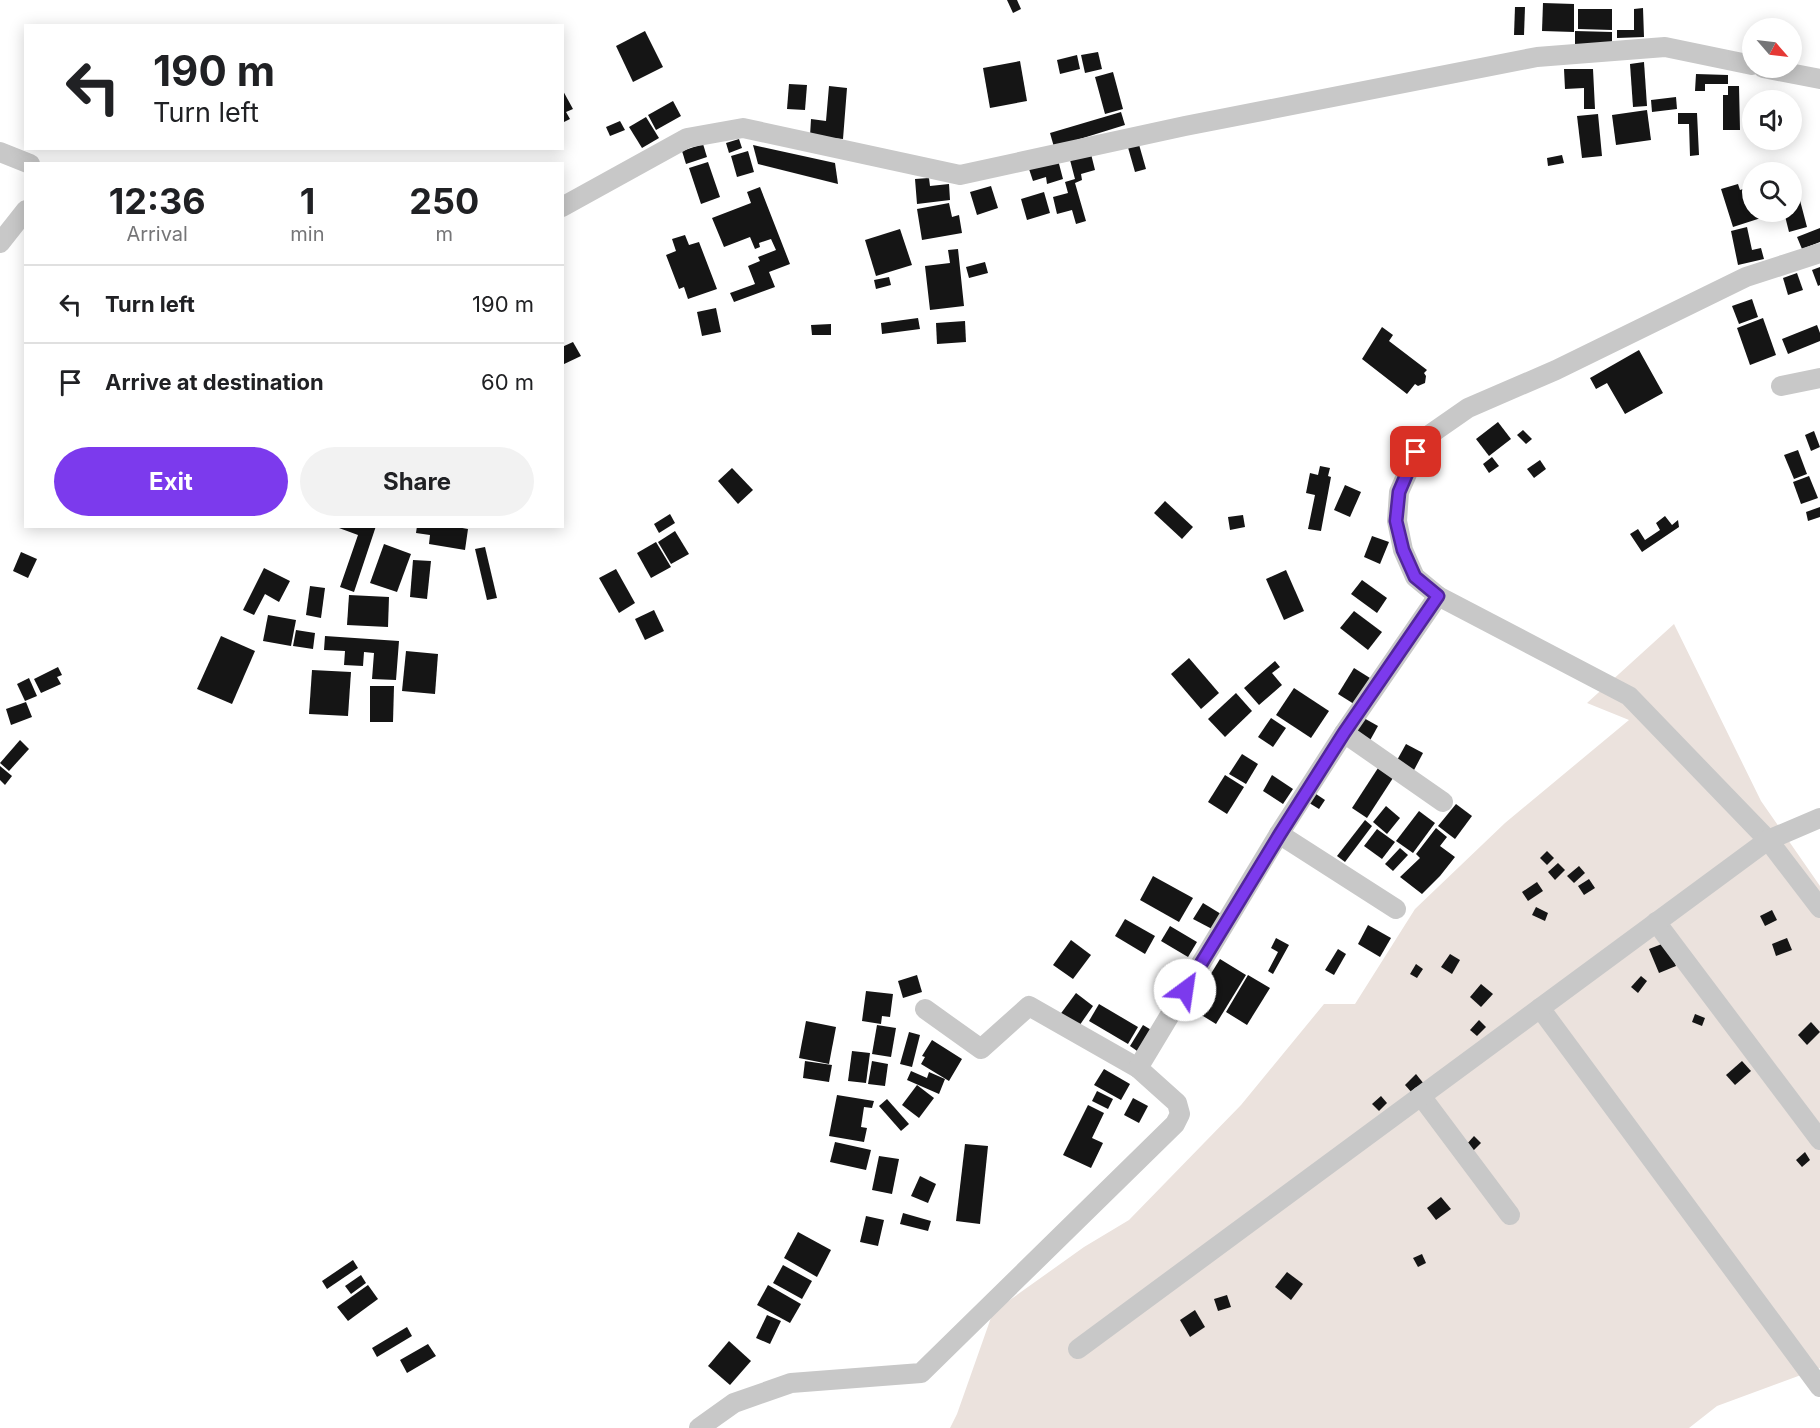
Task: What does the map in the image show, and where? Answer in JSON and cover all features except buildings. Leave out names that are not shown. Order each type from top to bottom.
[{"type":"street","points":[[564,206],[687,138],[742,128],[960,175],[1185,126],[1537,57],[1665,47],[1742,63]]},
{"type":"street","points":[[1802,76],[1820,79]]},
{"type":"street","points":[[0,152],[25,162]]},
{"type":"street","points":[[0,243],[24,213]]},
{"type":"street","points":[[1820,253],[1746,277],[1556,370],[1467,408],[1422,440],[1399,492],[1396,521],[1403,550],[1415,577],[1438,596],[1629,696],[1768,840],[1820,908]]},
{"type":"street","points":[[1781,386],[1820,378]]},
{"type":"street","points":[[1138,1068],[1344,733],[1438,596]]},
{"type":"street","points":[[1344,733],[1443,802]]},
{"type":"street","points":[[1078,1349],[1768,840],[1820,818]]},
{"type":"street","points":[[1280,834],[1396,909]]},
{"type":"street","points":[[1656,922],[1820,1140]]},
{"type":"street","points":[[699,1428],[734,1403],[791,1383],[921,1373],[1175,1124],[1180,1114],[1177,1103],[1138,1068],[1029,1006],[981,1049],[925,1009]]},
{"type":"street","points":[[1540,1008],[1820,1387]]},
{"type":"street","points":[[1421,1096],[1510,1215]]},
{"type":"shaded area","points":[[1674,624],[1761,801],[1820,886],[1820,1368],[1717,1406],[1689,1428],[950,1428],[993,1312],[1084,1247],[1129,1220],[1241,1105],[1324,1004],[1355,1004],[1415,909],[1505,823],[1629,720],[1587,703]]},
{"type":"route","points":[[1185,990],[1344,733],[1438,596],[1415,577],[1403,550],[1396,521],[1399,492],[1416,452]]}]
